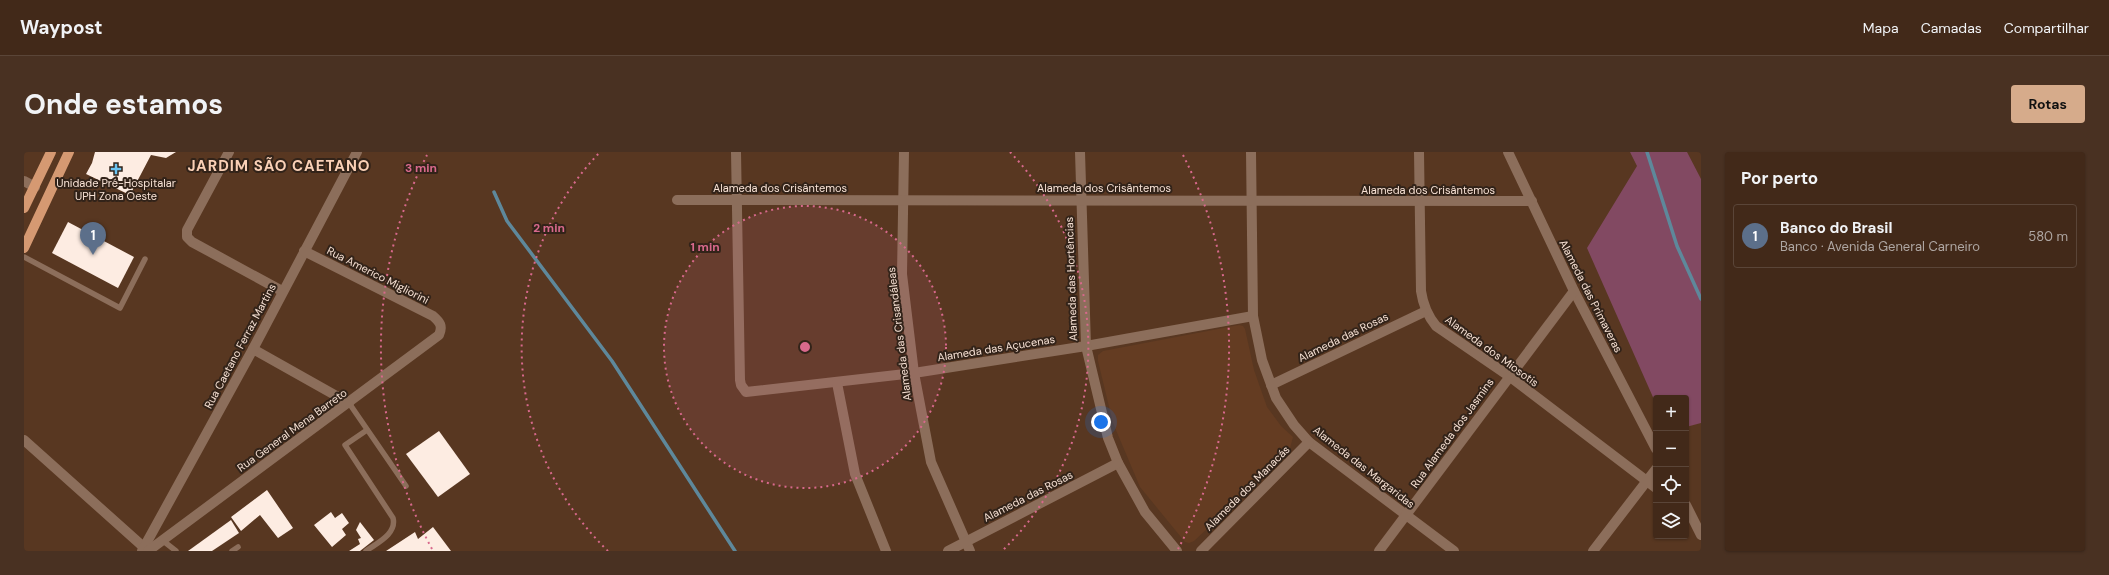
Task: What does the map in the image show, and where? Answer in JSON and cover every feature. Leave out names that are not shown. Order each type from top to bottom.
[{"type":"main road","points":[[24,208],[51,152]]},
{"type":"main road","points":[[24,248],[69,152]]},
{"type":"street","points":[[229,152],[187,230],[187,237],[192,242],[282,291]]},
{"type":"street","name":"Rua Caetano Ferraz Martins","points":[[146,550],[357,152]]},
{"type":"street","points":[[736,152],[737,200]]},
{"type":"street","name":"Alameda das Crisandáleas","points":[[904,152],[902,274],[914,373],[931,462],[968,547]]},
{"type":"street","name":"Alameda das Hortências","points":[[1080,152],[1080,200],[1086,346],[1108,438],[1118,463],[1145,512],[1177,551]]},
{"type":"street","name":"Alameda das Margaridas","points":[[1251,152],[1253,316],[1262,360],[1280,405],[1310,442],[1454,551]]},
{"type":"street","name":"Alameda dos Miosotis","points":[[1419,152],[1421,291],[1426,311],[1436,326],[1509,376],[1653,486]]},
{"type":"street","name":"Alameda das Primaveras","points":[[1508,152],[1574,291],[1653,443]]},
{"type":"street","points":[[24,180],[35,187]]},
{"type":"street","name":"Alameda dos Crisântemos","points":[[677,200],[1532,201]]},
{"type":"street","name":"Alameda das Açucenas","points":[[737,200],[740,380],[742,389],[746,392],[752,393],[914,373],[1086,346],[1253,316]]},
{"type":"street","name":"Rua Americo Migliorini","points":[[304,251],[434,316],[440,322]]},
{"type":"street","name":"Rua Alameda dos Jasmins","points":[[1379,551],[1574,291]]},
{"type":"street","name":"Alameda das Rosas","points":[[1271,385],[1426,311]]},
{"type":"street","name":"Rua General Mena Barreto","points":[[146,550],[162,540],[349,403],[439,335],[441,330],[440,322]]},
{"type":"street","points":[[253,350],[349,403]]},
{"type":"street","points":[[837,383],[855,474],[886,551]]},
{"type":"street","points":[[24,440],[146,550]]},
{"type":"street","name":"Alameda dos Manacás","points":[[1201,551],[1310,442]]},
{"type":"street","name":"Alameda das Rosas","points":[[948,551],[968,547],[1118,463]]},
{"type":"street","points":[[1593,551],[1653,473]]},
{"type":"street","points":[[1689,512],[1701,535]]},
{"type":"lane","points":[[24,257],[120,308],[145,259]]},
{"type":"lane","points":[[349,403],[366,430],[406,486]]},
{"type":"lane","points":[[366,430],[345,445],[393,518],[394,524],[392,531],[366,551]]},
{"type":"lane","points":[[162,540],[176,551]]},
{"type":"lane","points":[[232,551],[238,547]]},
{"type":"shaded area","points":[[1630,152],[1687,152],[1701,179],[1701,423],[1689,426],[1689,395],[1653,395],[1653,397],[1587,248],[1637,166]]},
{"type":"shaded area","points":[[1239,325],[1243,326],[1245,329],[1254,370],[1267,407],[1281,426],[1293,437],[1289,452],[1194,541],[1189,543],[1185,542],[1140,487],[1113,423],[1098,361],[1098,355],[1103,351]]},
{"type":"building","name":"Unidade Pré-Hospitalar UPH Zona Oeste","points":[[95,152],[176,152],[166,158],[151,155],[130,195],[86,174],[92,163]]},
{"type":"building","points":[[68,222],[134,257],[118,288],[52,253]]},
{"type":"building","points":[[439,431],[470,474],[438,497],[406,454]]},
{"type":"building","points":[[267,490],[293,528],[278,538],[260,515],[241,531],[231,517]]},
{"type":"building","points":[[331,512],[335,518],[342,513],[349,523],[342,529],[346,535],[332,547],[314,525]]},
{"type":"building","points":[[231,520],[239,533],[212,551],[188,551]]},
{"type":"building","points":[[360,522],[374,540],[360,551],[349,551],[360,544],[358,539],[361,538],[356,530]]},
{"type":"building","points":[[433,527],[451,551],[386,551],[415,532],[418,539]]},
{"type":"waterway","points":[[1647,152],[1677,246],[1701,299]]},
{"type":"waterway","points":[[494,192],[507,221],[612,361],[735,551]]},
{"type":"place","name":"Unidade Pré-Hospitalar UPH Zona Oeste","points":[[116,169]]},
{"type":"place","name":"Banco do Brasil","points":[[93,255]]},
{"type":"district","name":"JARDIM SÃO CAETANO","points":[[279,166]]}]
